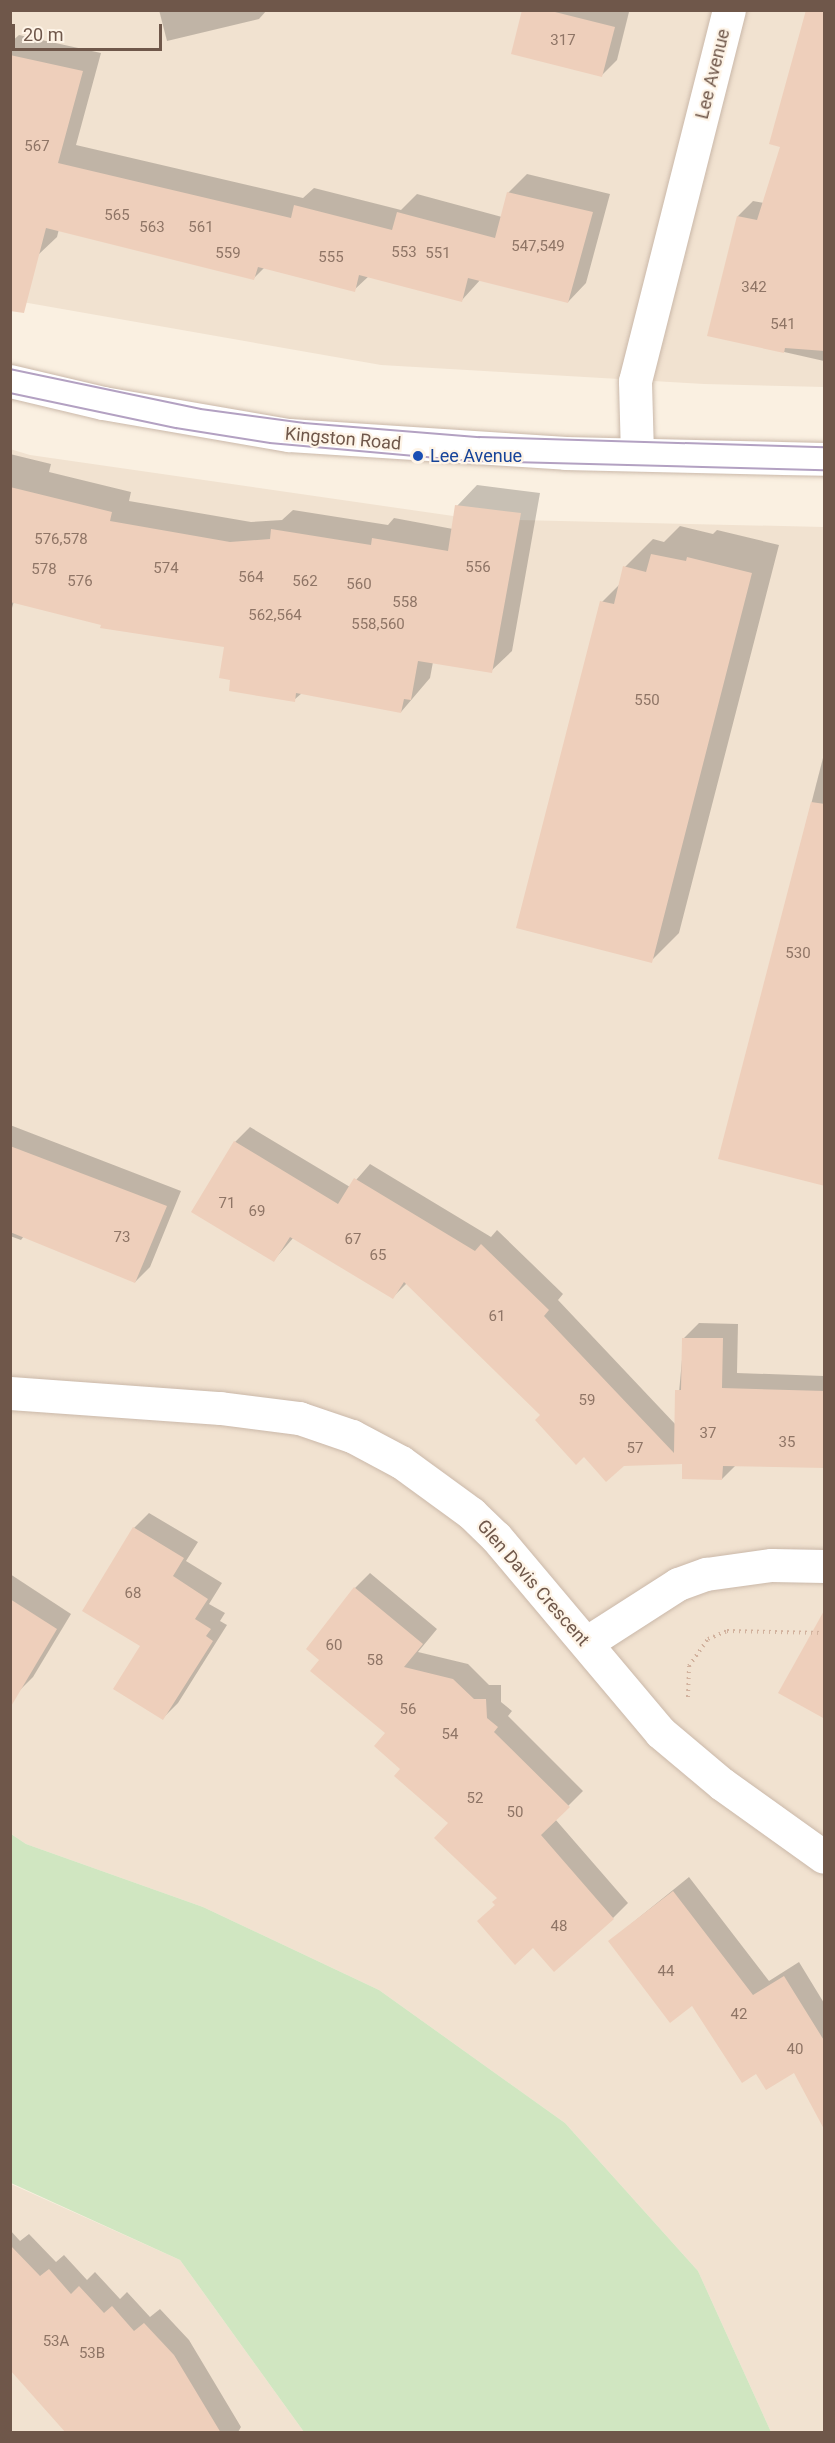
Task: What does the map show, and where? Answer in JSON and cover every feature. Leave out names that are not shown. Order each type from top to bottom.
[{"type":"street","name":"Lee Avenue","points":[[637,454],[635,381],[729,10]]},
{"type":"street","name":"Kingston Road","points":[[10,381],[103,403],[289,435],[431,446],[825,459]]},
{"type":"street","name":"Glen Davis Crescent","points":[[10,1393],[264,1412],[299,1418],[352,1436],[401,1462],[471,1513],[586,1642],[660,1732],[722,1784],[825,1857]]},
{"type":"street","points":[[586,1642],[678,1584],[706,1574],[771,1565],[825,1566]]},
{"type":"path","points":[[688,1705],[689,1666],[708,1639],[727,1631],[825,1633]]},
{"type":"shaded area","points":[[10,11],[824,11],[824,387],[704,384],[381,365],[11,300]]},
{"type":"shaded area","points":[[10,449],[30,455],[474,519],[824,527],[824,2432],[771,2432],[698,2271],[565,2123],[379,1990],[203,1907],[26,1844],[11,1834]]},
{"type":"shaded area","points":[[11,2184],[180,2260],[304,2432],[11,2432]]},
{"type":"green space","points":[[11,1834],[26,1844],[203,1907],[379,1990],[565,2123],[698,2271],[771,2432],[304,2432],[180,2260],[11,2183]]},
{"type":"building","points":[[522,10],[547,10],[615,27],[602,77],[511,54]]},
{"type":"building","points":[[806,10],[825,10],[825,351],[785,348],[784,353],[707,336],[737,216],[757,220],[780,147],[769,144]]},
{"type":"building","points":[[10,55],[83,71],[58,163],[291,218],[294,205],[392,230],[397,212],[495,238],[507,192],[593,212],[568,303],[468,278],[462,302],[359,275],[355,292],[258,267],[254,280],[46,228],[24,313],[10,311]]},
{"type":"building","points":[[10,487],[112,512],[110,521],[230,542],[270,539],[271,529],[371,545],[372,538],[448,551],[455,505],[521,513],[492,673],[418,661],[411,700],[404,699],[401,713],[296,693],[295,702],[229,691],[230,680],[219,678],[224,647],[100,628],[101,625],[10,602]]},
{"type":"building","points":[[651,554],[686,561],[687,557],[752,573],[652,963],[516,928],[600,601],[614,604],[623,566],[646,572]]},
{"type":"building","points":[[811,802],[825,804],[825,1186],[718,1159]]},
{"type":"building","points":[[234,1141],[338,1204],[354,1178],[475,1251],[481,1244],[549,1310],[544,1316],[674,1453],[675,1390],[681,1390],[682,1338],[723,1338],[722,1388],[825,1391],[825,1468],[723,1466],[722,1480],[682,1479],[682,1464],[624,1466],[606,1482],[584,1457],[576,1465],[535,1420],[540,1415],[404,1282],[393,1299],[290,1237],[274,1262],[191,1212]]},
{"type":"building","points":[[10,1146],[167,1206],[135,1283],[10,1232]]},
{"type":"building","points":[[133,1527],[184,1558],[173,1576],[208,1599],[195,1619],[211,1629],[206,1636],[213,1641],[163,1720],[113,1689],[140,1646],[82,1611]]},
{"type":"building","points":[[354,1587],[423,1644],[404,1667],[453,1679],[474,1699],[486,1699],[487,1718],[498,1727],[494,1732],[570,1807],[541,1835],[614,1919],[554,1972],[533,1948],[515,1965],[477,1921],[495,1905],[492,1902],[497,1898],[434,1838],[448,1823],[394,1776],[400,1769],[374,1746],[385,1733],[310,1671],[319,1660],[306,1649]]},
{"type":"building","points":[[10,1599],[57,1629],[10,1708]]},
{"type":"building","points":[[825,1609],[825,1719],[778,1693]]},
{"type":"building","points":[[673,1891],[753,1995],[784,1976],[825,2042],[825,2131],[794,2073],[766,2090],[756,2074],[742,2083],[692,2006],[670,2023],[608,1941]]},
{"type":"building","points":[[10,2245],[40,2276],[49,2269],[71,2294],[79,2286],[104,2313],[112,2306],[134,2331],[144,2323],[174,2355],[221,2433],[66,2433],[10,2370]]},
{"type":"tram line","points":[[10,369],[201,409],[304,423],[479,437],[824,447]]},
{"type":"tram line","points":[[10,393],[176,428],[270,443],[473,461],[824,470]]},
{"type":"place","name":"Lee Avenue","points":[[418,456]]}]
